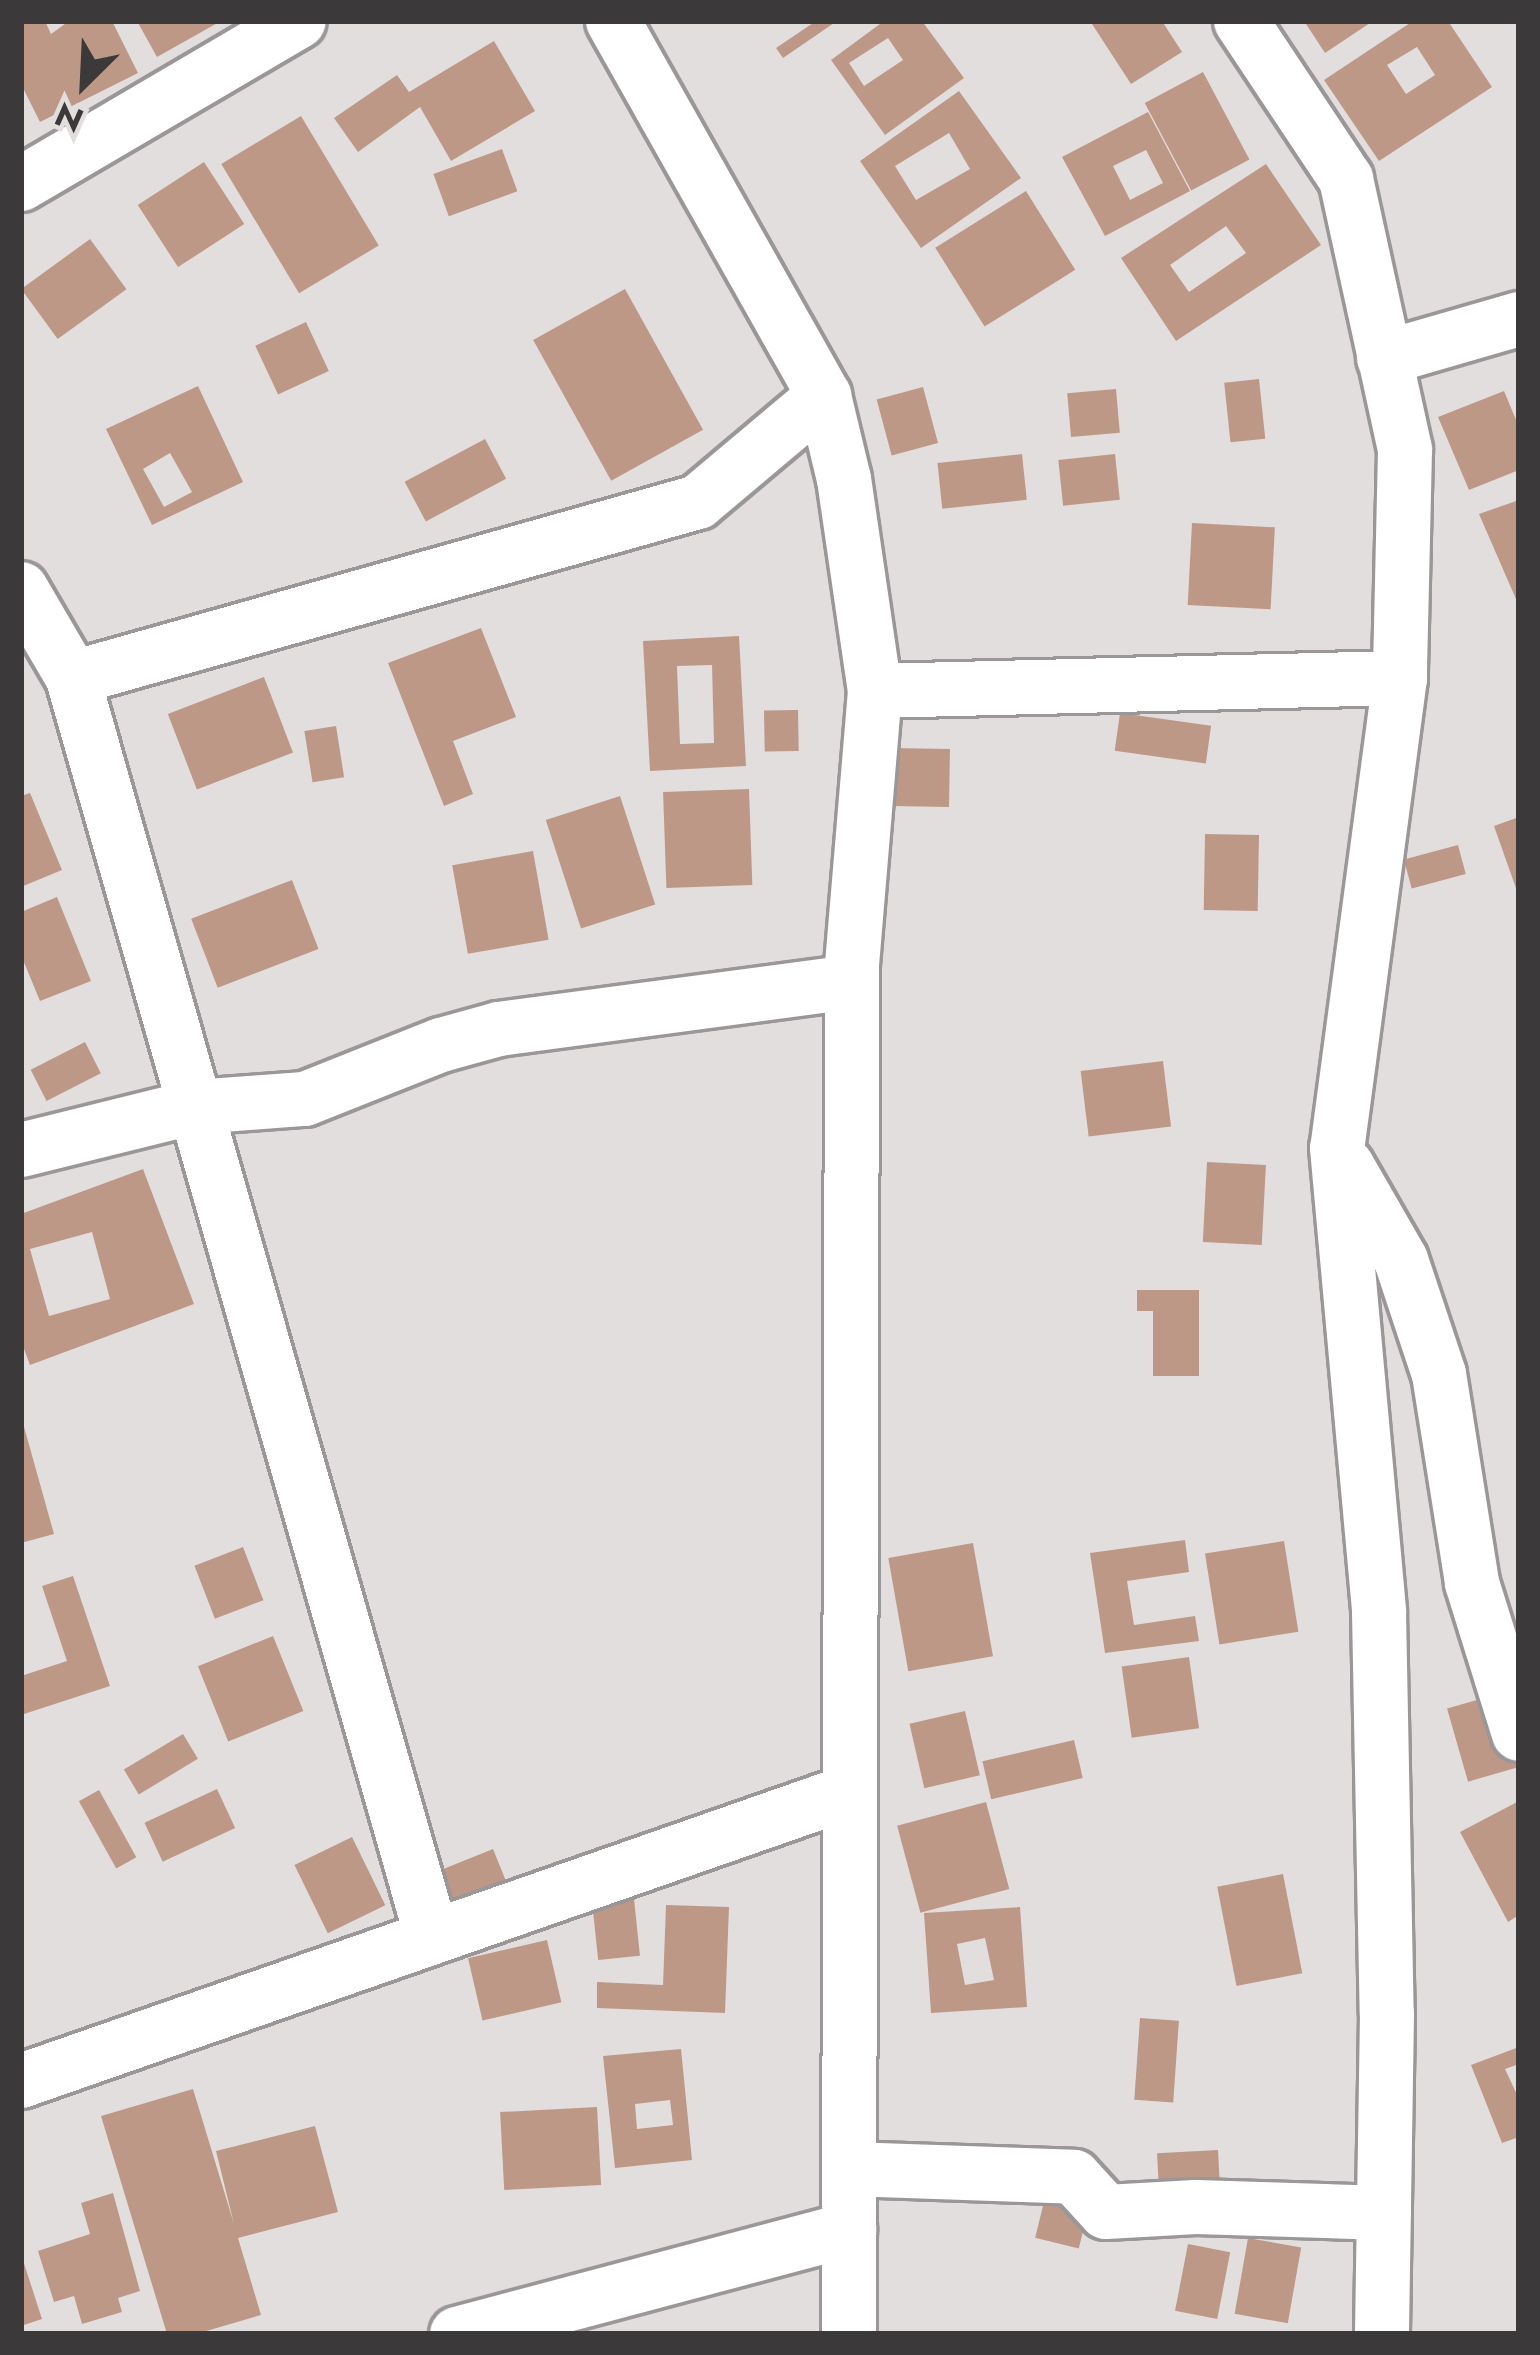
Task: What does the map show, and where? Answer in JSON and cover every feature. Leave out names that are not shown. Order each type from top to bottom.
[{"type":"street","points":[[21,184],[299,21]]},
{"type":"street","points":[[613,21],[824,396],[844,479],[875,692],[851,982],[849,2334]]},
{"type":"street","points":[[1240,21],[1346,179],[1405,450],[1400,678],[1337,1148],[1379,1612],[1382,2334]]},
{"type":"street","points":[[1384,358],[1519,319]]},
{"type":"street","points":[[73,678],[698,502],[824,396]]},
{"type":"street","points":[[21,589],[73,678],[432,1937]]},
{"type":"street","points":[[875,692],[1400,678]]},
{"type":"street","points":[[21,1150],[195,1107],[304,1099],[441,1045],[499,1029],[851,982]]},
{"type":"street","points":[[1337,1148],[1401,1260],[1439,1373],[1472,1582],[1519,1734]]},
{"type":"street","points":[[21,2081],[849,1792]]},
{"type":"street","points":[[849,2169],[1074,2177],[1106,2212],[1196,2206],[1384,2213]]},
{"type":"street","points":[[458,2334],[849,2230]]},
{"type":"building","points":[[21,21],[45,21],[51,34],[69,21],[112,21],[138,73],[40,122],[21,84]]},
{"type":"building","points":[[137,21],[221,21],[157,57]]},
{"type":"building","points":[[816,21],[837,21],[783,58],[776,48]]},
{"type":"building","points":[[884,21],[922,21],[964,78],[885,135],[831,60]],"holes":[[[888,38],[903,60],[864,86],[849,63]]]},
{"type":"building","points":[[1162,21],[1182,52],[1131,84],[1092,24]]},
{"type":"building","points":[[1304,21],[1373,21],[1325,53]]},
{"type":"building","points":[[1413,21],[1448,21],[1492,87],[1379,161],[1324,80]],"holes":[[[1417,47],[1435,75],[1406,94],[1387,65]]]},
{"type":"building","points":[[494,41],[535,111],[451,161],[420,107],[358,152],[334,118],[397,75],[409,92]]},
{"type":"building","points":[[1203,72],[1249,159],[1191,190],[1145,103]]},
{"type":"building","points":[[959,91],[1021,178],[921,248],[860,161]],"holes":[[[949,133],[970,169],[916,200],[895,166]]]},
{"type":"building","points":[[1148,112],[1190,191],[1105,236],[1062,157]],"holes":[[[1146,150],[1163,183],[1130,200],[1113,166]]]},
{"type":"building","points":[[301,116],[379,245],[299,293],[221,164]]},
{"type":"building","points":[[502,149],[517,191],[449,216],[433,174]]},
{"type":"building","points":[[204,162],[244,224],[178,267],[138,205]]},
{"type":"building","points":[[1266,164],[1321,245],[1176,341],[1121,258]],"holes":[[[1226,226],[1246,253],[1189,292],[1170,265]]]},
{"type":"building","points":[[1026,191],[1075,270],[985,327],[935,248]]},
{"type":"building","points":[[90,239],[126,289],[58,339],[21,289]]},
{"type":"building","points":[[625,289],[703,430],[611,481],[533,340]]},
{"type":"building","points":[[306,322],[329,371],[278,395],[255,346]]},
{"type":"building","points":[[1259,379],[1265,439],[1230,442],[1224,383]]},
{"type":"building","points":[[198,386],[243,482],[152,525],[106,429]],"holes":[[[170,453],[192,492],[164,507],[143,469]]]},
{"type":"building","points":[[923,387],[938,443],[892,455],[877,399]]},
{"type":"building","points":[[1116,389],[1120,433],[1071,437],[1067,393]]},
{"type":"building","points":[[1504,391],[1519,427],[1519,470],[1469,490],[1438,417]]},
{"type":"building","points":[[485,439],[506,479],[426,521],[405,482]]},
{"type":"building","points":[[1022,454],[1027,500],[942,509],[937,463]]},
{"type":"building","points":[[1115,454],[1120,500],[1063,506],[1058,460]]},
{"type":"building","points":[[1519,500],[1519,606],[1479,514]]},
{"type":"building","points":[[1192,523],[1275,527],[1271,609],[1188,605]]},
{"type":"building","points":[[481,628],[516,717],[453,741],[473,794],[444,806],[388,663]]},
{"type":"building","points":[[739,636],[746,766],[650,771],[643,641]],"holes":[[[712,665],[714,743],[680,744],[677,666]]]},
{"type":"building","points":[[264,677],[293,753],[197,790],[168,714]]},
{"type":"building","points":[[798,710],[799,751],[765,752],[764,711]]},
{"type":"building","points":[[1120,713],[1211,726],[1206,763],[1115,751]]},
{"type":"building","points":[[336,726],[344,777],[313,782],[304,731]]},
{"type":"building","points":[[892,748],[950,749],[949,807],[891,806]]},
{"type":"building","points":[[749,789],[752,885],[666,888],[663,792]]},
{"type":"building","points":[[30,793],[62,870],[21,887],[21,796]]},
{"type":"building","points":[[620,796],[655,904],[581,929],[546,820]]},
{"type":"building","points":[[1519,817],[1519,893],[1518,894],[1494,826]]},
{"type":"building","points":[[1205,834],[1259,835],[1258,911],[1204,910]]},
{"type":"building","points":[[1458,845],[1466,874],[1412,888],[1404,859]]},
{"type":"building","points":[[533,851],[549,940],[468,954],[452,865]]},
{"type":"building","points":[[292,880],[319,949],[218,988],[191,919]]},
{"type":"building","points":[[57,897],[91,981],[40,1001],[21,955],[21,912]]},
{"type":"building","points":[[85,1042],[101,1073],[47,1101],[31,1070]]},
{"type":"building","points":[[1163,1061],[1171,1127],[1089,1137],[1081,1071]]},
{"type":"building","points":[[1207,1162],[1266,1165],[1262,1245],[1203,1242]]},
{"type":"building","points":[[143,1169],[194,1304],[30,1365],[21,1341],[21,1214]],"holes":[[[92,1232],[110,1299],[49,1316],[30,1249]]]},
{"type":"building","points":[[1137,1290],[1199,1290],[1199,1376],[1153,1376],[1153,1311],[1137,1311]]},
{"type":"building","points":[[21,1416],[54,1534],[21,1543]]},
{"type":"building","points":[[1185,1540],[1189,1572],[1127,1581],[1134,1625],[1195,1616],[1199,1641],[1105,1653],[1090,1553]]},
{"type":"building","points":[[1284,1541],[1298,1632],[1219,1644],[1205,1554]]},
{"type":"building","points":[[973,1543],[993,1656],[908,1671],[888,1558]]},
{"type":"building","points":[[243,1547],[263,1600],[215,1619],[194,1566]]},
{"type":"building","points":[[73,1576],[110,1686],[21,1715],[21,1676],[67,1661],[42,1586]]},
{"type":"building","points":[[273,1636],[303,1711],[228,1741],[198,1666]]},
{"type":"building","points":[[1189,1657],[1199,1728],[1132,1738],[1122,1666]]},
{"type":"building","points":[[1498,1694],[1519,1767],[1468,1782],[1447,1709]]},
{"type":"building","points":[[965,1711],[980,1775],[924,1788],[909,1724]]},
{"type":"building","points":[[183,1734],[198,1759],[139,1794],[124,1770]]},
{"type":"building","points":[[1074,1740],[1083,1778],[991,1799],[982,1761]]},
{"type":"building","points":[[217,1789],[235,1828],[163,1862],[144,1823]]},
{"type":"building","points":[[99,1790],[136,1857],[116,1868],[79,1801]]},
{"type":"building","points":[[1519,1801],[1519,1915],[1508,1922],[1460,1832]]},
{"type":"building","points":[[986,1802],[1009,1889],[920,1913],[897,1826]]},
{"type":"building","points":[[352,1837],[385,1905],[328,1933],[294,1865]]},
{"type":"building","points":[[493,1849],[512,1896],[456,1919],[436,1872]]},
{"type":"building","points":[[1283,1874],[1302,1973],[1237,1986],[1217,1887]]},
{"type":"building","points":[[634,1899],[640,1956],[598,1960],[592,1903]]},
{"type":"building","points":[[666,1905],[729,1907],[725,2013],[597,2008],[597,1982],[663,1985]]},
{"type":"building","points":[[1020,1907],[1027,2007],[931,2013],[924,1913]],"holes":[[[985,1938],[994,1980],[965,1985],[957,1944]]]},
{"type":"building","points":[[547,1940],[561,2002],[482,2021],[468,1958]]},
{"type":"building","points":[[1140,2018],[1179,2021],[1173,2103],[1134,2100]]},
{"type":"building","points":[[1519,2047],[1519,2064],[1505,2069],[1519,2099],[1519,2137],[1502,2143],[1471,2065]]},
{"type":"building","points":[[681,2049],[692,2160],[615,2168],[603,2056]],"holes":[[[670,2100],[673,2125],[637,2129],[635,2104]]]},
{"type":"building","points":[[193,2089],[234,2224],[216,2151],[315,2126],[338,2212],[238,2238],[261,2315],[196,2334],[167,2334],[101,2116]]},
{"type":"building","points":[[597,2107],[601,2185],[504,2190],[500,2112]]},
{"type":"building","points":[[1218,2150],[1220,2194],[1159,2197],[1157,2153]]},
{"type":"building","points":[[113,2193],[140,2291],[118,2298],[122,2312],[82,2324],[74,2296],[54,2302],[38,2251],[90,2234],[81,2203]]},
{"type":"building","points":[[1046,2194],[1090,2205],[1079,2249],[1035,2238]]},
{"type":"building","points":[[1248,2238],[1301,2247],[1288,2323],[1235,2314]]},
{"type":"building","points":[[1188,2244],[1230,2252],[1217,2319],[1175,2311]]},
{"type":"building","points":[[21,2254],[42,2319],[21,2326]]}]
